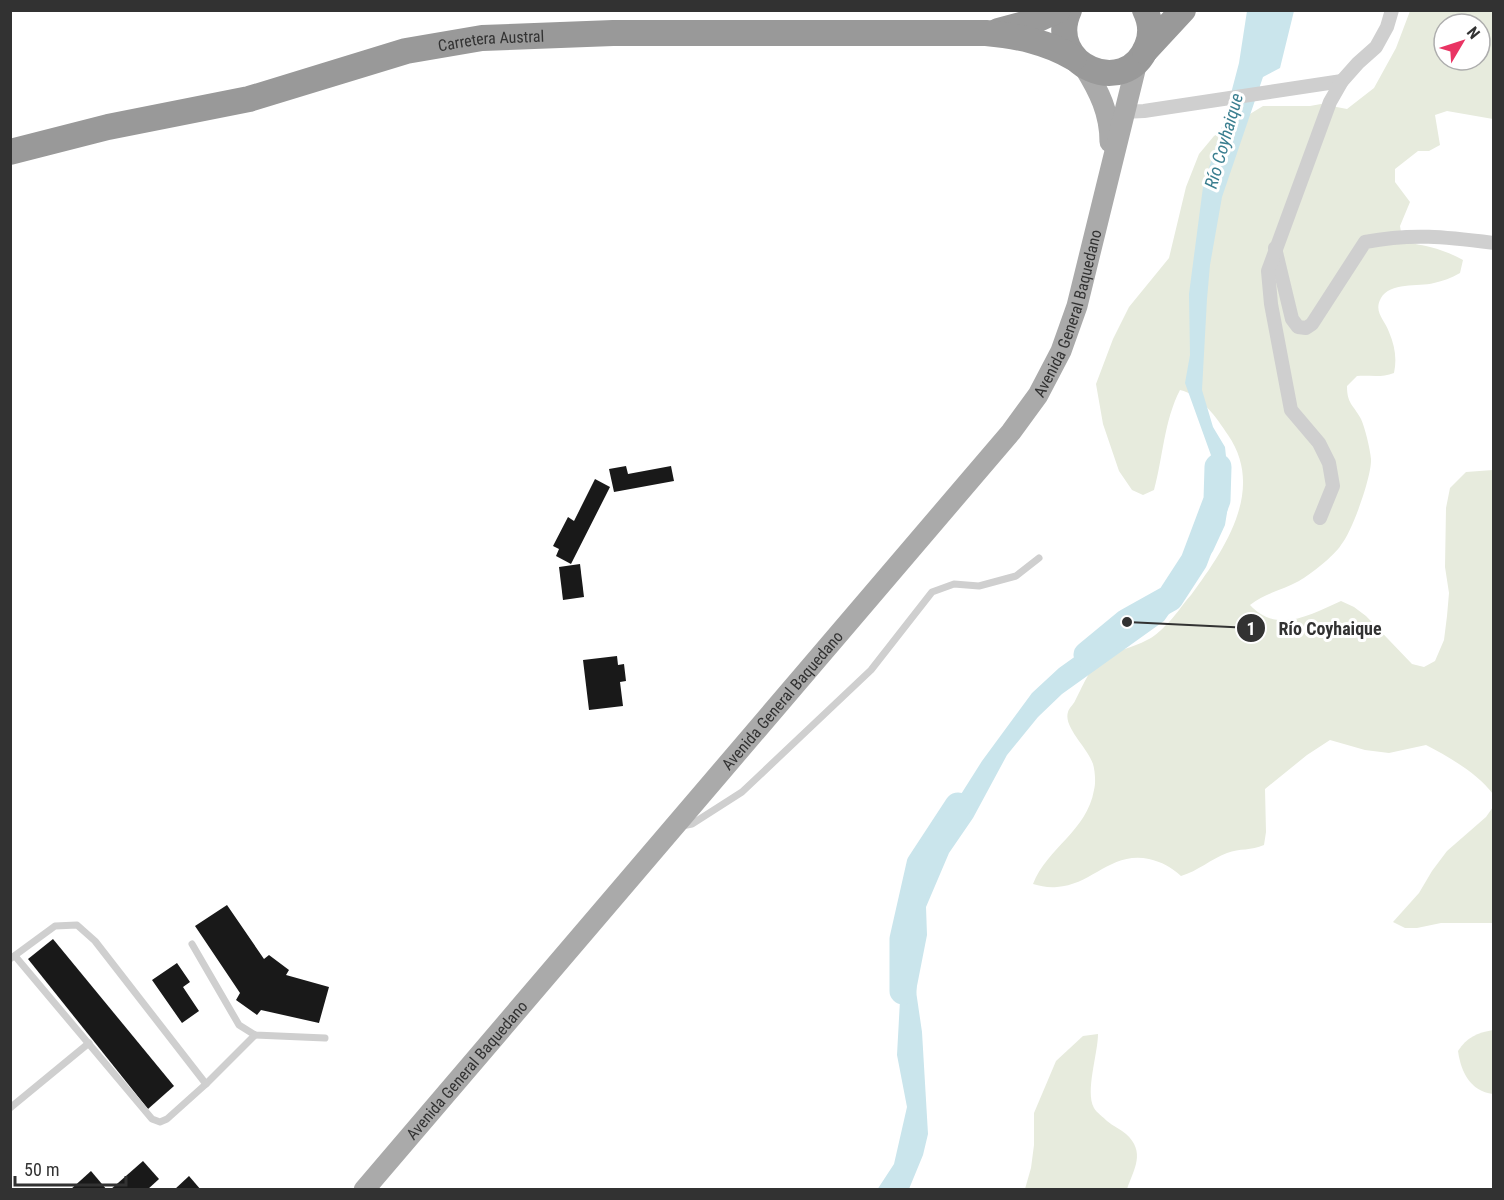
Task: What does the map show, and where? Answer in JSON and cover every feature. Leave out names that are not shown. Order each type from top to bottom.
[{"type":"highway","name":"Carretera Austral","points":[[986,33],[1032,22],[1058,10]]},
{"type":"highway","points":[[1069,10],[1064,28],[1065,39],[1068,50],[1079,63]]},
{"type":"highway","points":[[1141,57],[1150,32],[1150,22],[1145,10]]},
{"type":"highway","points":[[1141,57],[1183,10]]},
{"type":"highway","name":"Carretera Austral","points":[[10,152],[108,127],[249,99],[406,51],[482,38],[613,33],[986,33],[1040,43],[1102,73],[1111,74],[1129,68],[1141,57]]},
{"type":"main road","name":"Avenida General Baquedano","points":[[364,1190],[1011,432],[1038,395],[1061,351],[1077,306],[1123,112],[1141,57]]},
{"type":"main road","name":"Avenida General Baquedano","points":[[1079,63],[1099,93],[1108,115],[1110,163]]},
{"type":"street","points":[[1320,518],[1333,486],[1329,464],[1319,443],[1291,410],[1271,304],[1268,271],[1330,102],[1342,81],[1376,47],[1387,27],[1392,10]]},
{"type":"street","points":[[1123,112],[1144,111],[1342,81]]},
{"type":"street","points":[[1275,248],[1292,319],[1298,327],[1306,328],[1312,324],[1365,242],[1395,236],[1438,236],[1494,243]]},
{"type":"lane","points":[[673,828],[693,824],[742,792],[871,670],[932,592],[954,584],[979,586],[1016,576],[1039,558]]},
{"type":"lane","points":[[206,1084],[95,941],[77,925],[55,926],[13,957],[152,1119],[160,1122],[206,1084],[255,1035]]},
{"type":"lane","points":[[192,944],[239,1025],[255,1035],[325,1038]]},
{"type":"lane","points":[[10,1108],[89,1043]]},
{"type":"shaded area","points":[[1410,11],[1493,11],[1493,119],[1447,111],[1435,115],[1440,145],[1429,151],[1418,151],[1395,169],[1395,182],[1410,202],[1400,226],[1402,238],[1463,260],[1460,273],[1434,283],[1391,289],[1381,298],[1378,308],[1394,347],[1394,373],[1380,376],[1357,376],[1347,386],[1349,400],[1364,428],[1371,459],[1365,490],[1356,517],[1341,545],[1310,574],[1250,605],[1272,619],[1283,620],[1306,616],[1341,601],[1366,616],[1412,664],[1424,667],[1435,661],[1444,640],[1449,593],[1445,567],[1446,508],[1450,488],[1466,472],[1493,470],[1493,794],[1471,772],[1426,745],[1389,753],[1365,750],[1330,740],[1307,755],[1265,789],[1264,845],[1227,853],[1181,876],[1170,867],[1158,862],[1136,858],[1112,864],[1069,885],[1045,887],[1033,884],[1047,860],[1083,817],[1095,787],[1093,764],[1072,731],[1067,718],[1069,709],[1097,662],[1152,637],[1175,615],[1216,559],[1236,519],[1242,498],[1243,477],[1239,456],[1228,435],[1201,402],[1180,390],[1170,414],[1154,490],[1143,495],[1132,490],[1119,471],[1103,424],[1096,384],[1113,339],[1129,307],[1169,258],[1186,187],[1199,154],[1214,136],[1263,106],[1321,104],[1347,109],[1374,88],[1396,48]]},
{"type":"shaded area","points":[[1493,807],[1493,923],[1441,923],[1405,928],[1393,922],[1419,893],[1447,851],[1486,817]]},
{"type":"shaded area","points":[[1494,1030],[1493,1094],[1478,1089],[1468,1079],[1458,1051],[1473,1036]]},
{"type":"shaded area","points":[[1098,1034],[1091,1082],[1092,1101],[1096,1111],[1126,1134],[1136,1147],[1137,1161],[1127,1189],[1025,1189],[1034,1145],[1034,1113],[1056,1061],[1083,1036]]},
{"type":"water","points":[[1247,11],[1294,11],[1280,68],[1263,77],[1222,197],[1210,265],[1202,390],[1213,427],[1225,447],[1230,494],[1225,525],[1213,551],[1164,621],[1062,694],[1038,717],[1007,755],[973,818],[949,853],[926,907],[927,935],[916,991],[922,1032],[928,1134],[923,1155],[909,1189],[877,1190],[894,1164],[907,1107],[897,1055],[908,908],[926,860],[951,810],[982,761],[1032,693],[1059,668],[1080,653],[1137,619],[1166,592],[1203,550],[1217,513],[1212,458],[1185,383],[1190,355],[1189,294],[1203,187],[1239,63]]},
{"type":"building","points":[[626,466],[628,474],[671,466],[674,481],[614,492],[609,469]]},
{"type":"building","points":[[595,479],[610,487],[571,564],[556,556],[559,549],[553,546],[568,517],[574,521]]},
{"type":"building","points":[[580,564],[584,597],[563,600],[559,567]]},
{"type":"building","points":[[617,656],[618,665],[624,664],[626,681],[620,682],[623,706],[589,710],[583,660]]},
{"type":"building","points":[[227,905],[264,959],[269,955],[289,970],[286,975],[329,987],[319,1023],[261,1010],[257,1015],[236,1000],[240,993],[195,926]]},
{"type":"building","points":[[53,939],[174,1086],[148,1109],[28,959]]},
{"type":"building","points":[[177,963],[190,982],[183,987],[199,1011],[182,1023],[152,980]]},
{"type":"building","points":[[143,1161],[159,1179],[147,1190],[110,1190]]},
{"type":"building","points":[[91,1171],[107,1190],[70,1190]]},
{"type":"building","points":[[189,1176],[201,1190],[174,1190]]},
{"type":"waterway","name":"Río Coyhaique","points":[[1087,655],[1127,622],[1170,598],[1194,561],[1217,500],[1218,467]]},
{"type":"waterway","name":"Río Coyhaique","points":[[903,991],[903,939],[920,864],[958,806]]},
{"type":"place","name":"Río Coyhaique","points":[[1127,622]]}]
